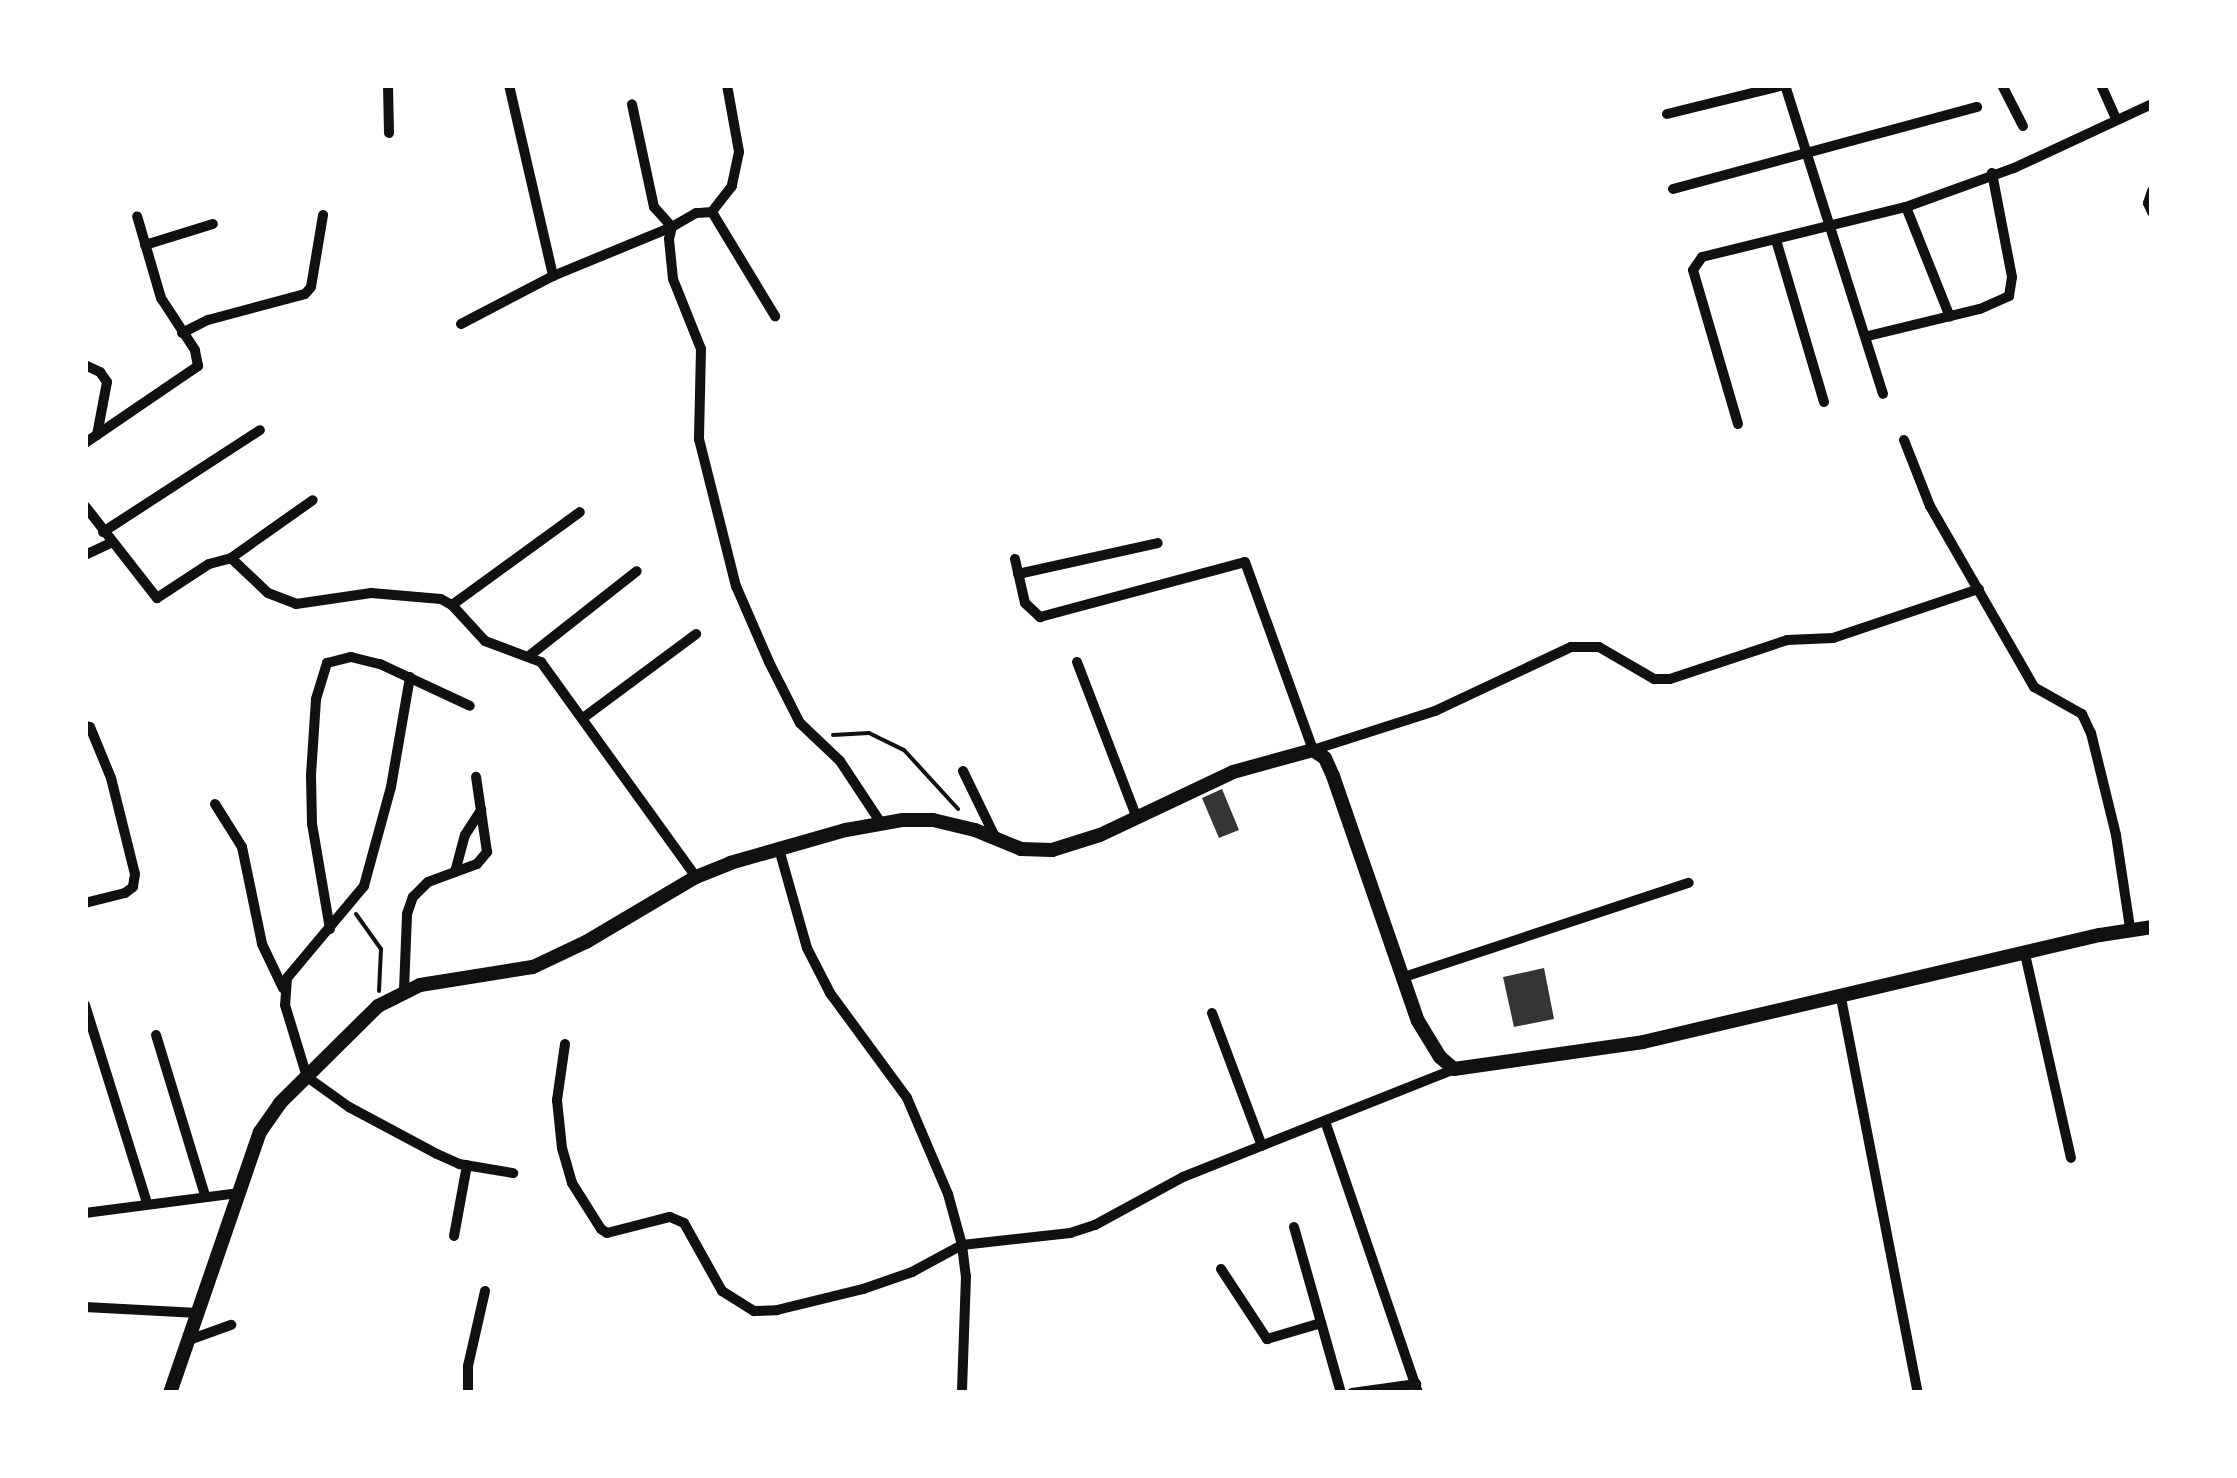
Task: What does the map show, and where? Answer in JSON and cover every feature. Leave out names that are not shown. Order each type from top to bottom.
[{"type":"street","points":[[388,85],[390,133]]},
{"type":"street","points":[[509,85],[552,276]]},
{"type":"street","points":[[462,324],[552,276],[672,227],[696,213],[712,212],[732,186],[739,152],[727,85]]},
{"type":"street","points":[[1668,114],[1784,85],[1884,394]]},
{"type":"street","points":[[2002,85],[2024,126]]},
{"type":"street","points":[[2102,85],[2116,120]]},
{"type":"street","points":[[632,104],[654,207],[672,227]]},
{"type":"street","points":[[1738,424],[1693,270],[1702,257],[1906,207],[2152,104]]},
{"type":"street","points":[[1674,190],[1977,107]]},
{"type":"street","points":[[1868,336],[1950,317],[2009,296],[2012,290],[1992,173]]},
{"type":"street","points":[[2152,190],[2148,204],[2152,212]]},
{"type":"street","points":[[1906,207],[1950,317]]},
{"type":"street","points":[[712,212],[775,316]]},
{"type":"street","points":[[182,334],[208,320],[305,294],[311,287],[323,215]]},
{"type":"street","points":[[85,443],[198,366],[195,350],[161,298],[137,216]]},
{"type":"street","points":[[145,246],[213,224]]},
{"type":"street","points":[[672,227],[669,239],[673,279],[700,349],[699,439],[736,586],[800,724],[840,761],[881,823]]},
{"type":"street","points":[[1776,240],[1824,402]]},
{"type":"street","points":[[85,364],[100,372],[106,382],[97,435]]},
{"type":"street","points":[[103,532],[260,430]]},
{"type":"street","points":[[1904,440],[1930,506],[2034,687],[2082,714],[2091,732],[2116,835],[2130,928]]},
{"type":"street","points":[[85,506],[103,532],[106,546],[157,598],[209,564],[231,558],[312,500]]},
{"type":"street","points":[[452,605],[580,512]]},
{"type":"street","points":[[1018,574],[1158,544]]},
{"type":"street","points":[[85,556],[106,546]]},
{"type":"street","points":[[231,558],[268,593],[296,604],[371,592],[440,599],[452,605],[485,641],[542,662],[696,877]]},
{"type":"street","points":[[1015,559],[1025,604],[1040,617],[1245,562],[1313,750],[1325,758],[1334,776],[1401,978],[1428,1041],[1454,1069]]},
{"type":"street","points":[[529,656],[637,571]]},
{"type":"street","points":[[170,1393],[260,1132],[307,1077],[378,1006],[404,990],[532,967],[557,958],[696,877],[778,849],[881,823],[933,820],[975,830],[1038,853],[1052,850],[1136,818],[1233,772],[1436,712],[1571,647],[1599,647],[1654,679],[1670,679],[1787,640],[1833,638],[1978,589]]},
{"type":"street","points":[[583,718],[696,634]]},
{"type":"street","points":[[330,929],[312,824],[312,760],[321,676],[327,663],[351,657],[410,676],[470,706]]},
{"type":"street","points":[[1077,662],[1136,818]]},
{"type":"street","points":[[283,988],[364,886],[391,787],[410,676]]},
{"type":"street","points":[[85,726],[90,727],[111,778],[135,874],[134,887],[124,893],[85,903]]},
{"type":"street","points":[[963,771],[998,840]]},
{"type":"street","points":[[404,990],[407,914],[413,898],[428,882],[477,864],[488,852],[476,778]]},
{"type":"street","points":[[215,804],[242,847],[262,944],[283,988],[307,1077],[350,1108],[467,1165],[513,1172]]},
{"type":"street","points":[[455,872],[465,834],[481,810]]},
{"type":"street","points":[[778,849],[807,948],[830,992],[907,1098],[948,1194],[966,1276],[962,1393]]},
{"type":"street","points":[[1401,978],[1690,882]]},
{"type":"street","points":[[565,1044],[557,1100],[562,1148],[572,1183],[601,1229],[607,1233],[670,1217],[684,1223],[722,1292],[754,1311],[778,1310],[864,1289],[912,1272],[962,1245],[1070,1233],[1095,1225],[1183,1178],[1454,1069],[1643,1042],[2130,928],[2152,927]]},
{"type":"street","points":[[2025,954],[2071,1158]]},
{"type":"street","points":[[1842,998],[1918,1393]]},
{"type":"street","points":[[85,1004],[88,1028],[147,1203]]},
{"type":"street","points":[[1212,1013],[1262,1146]]},
{"type":"street","points":[[156,1035],[205,1195]]},
{"type":"street","points":[[1325,1121],[1417,1388],[1352,1393]]},
{"type":"street","points":[[454,1236],[467,1165]]},
{"type":"street","points":[[85,1213],[240,1193]]},
{"type":"street","points":[[1294,1227],[1341,1393]]},
{"type":"street","points":[[1220,1268],[1266,1339],[1321,1323]]},
{"type":"street","points":[[468,1393],[468,1366],[485,1291]]},
{"type":"street","points":[[85,1307],[198,1314]]},
{"type":"street","points":[[189,1340],[231,1325]]},
{"type":"path","points":[[800,724],[834,736],[869,733],[904,750],[975,830]]},
{"type":"path","points":[[350,906],[382,949],[378,1006]]},
{"type":"building","points":[[1222,789],[1239,830],[1219,838],[1202,798]]},
{"type":"building","points":[[1544,968],[1554,1019],[1514,1027],[1503,977]]}]
